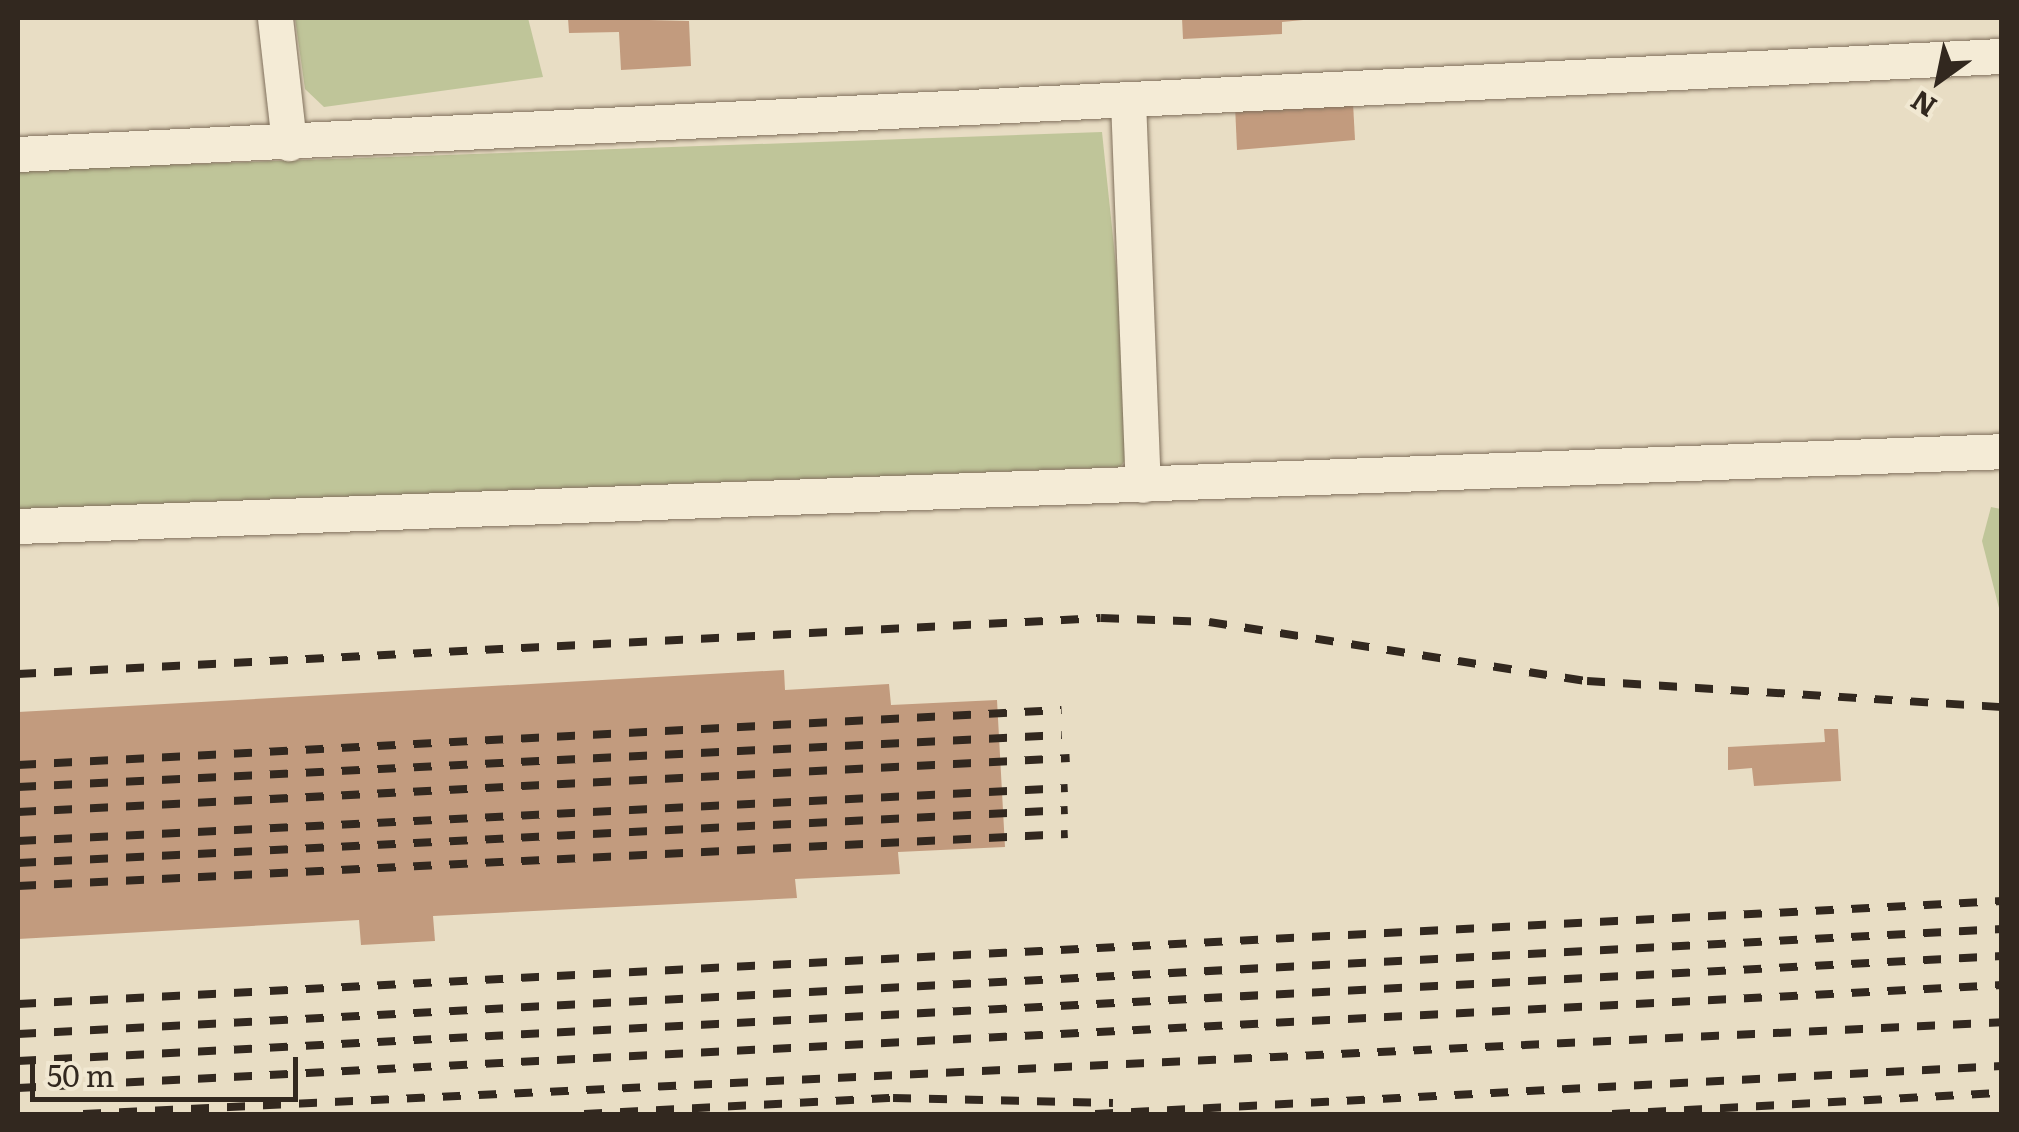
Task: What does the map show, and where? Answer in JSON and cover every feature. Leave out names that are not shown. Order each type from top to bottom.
[{"type":"lane","points":[[275,18],[289,143]]},
{"type":"lane","points":[[18,154],[2002,56]]},
{"type":"lane","points":[[1128,100],[1144,485]]},
{"type":"lane","points":[[18,526],[2002,451]]},
{"type":"green space","points":[[295,18],[528,18],[543,77],[324,107],[305,89]]},
{"type":"green space","points":[[1102,132],[1135,448],[1120,467],[18,509],[18,170]]},
{"type":"green space","points":[[1991,507],[2001,509],[2001,616],[1982,541]]},
{"type":"building","points":[[568,18],[689,21],[691,66],[621,70],[619,32],[569,33]]},
{"type":"building","points":[[1182,18],[1303,20],[1282,22],[1282,34],[1183,39]]},
{"type":"building","points":[[1353,103],[1355,140],[1237,150],[1235,105]]},
{"type":"building","points":[[784,670],[785,690],[889,684],[891,705],[997,700],[1005,847],[898,852],[900,874],[795,879],[797,898],[433,916],[435,941],[361,945],[359,920],[18,939],[18,712]]},
{"type":"building","points":[[1824,729],[1838,729],[1841,781],[1754,786],[1752,768],[1728,770],[1728,747],[1825,742]]},
{"type":"railway","points":[[18,674],[1101,618],[1209,622],[1587,681],[2002,707]]},
{"type":"railway","points":[[18,765],[1062,710]]},
{"type":"railway","points":[[18,787],[1062,735]]},
{"type":"railway","points":[[18,812],[1070,758]]},
{"type":"railway","points":[[18,841],[1068,788]]},
{"type":"railway","points":[[18,863],[1068,810]]},
{"type":"railway","points":[[18,886],[1068,834]]},
{"type":"railway","points":[[18,1004],[2002,901]]},
{"type":"railway","points":[[18,1034],[2002,929]]},
{"type":"railway","points":[[18,1061],[2002,956]]},
{"type":"railway","points":[[18,1088],[2002,985]]},
{"type":"railway","points":[[83,1114],[2002,1022]]},
{"type":"railway","points":[[1095,1114],[2002,1066]]},
{"type":"railway","points":[[1612,1114],[2002,1093]]},
{"type":"railway","points":[[584,1114],[893,1098],[1113,1103]]}]
